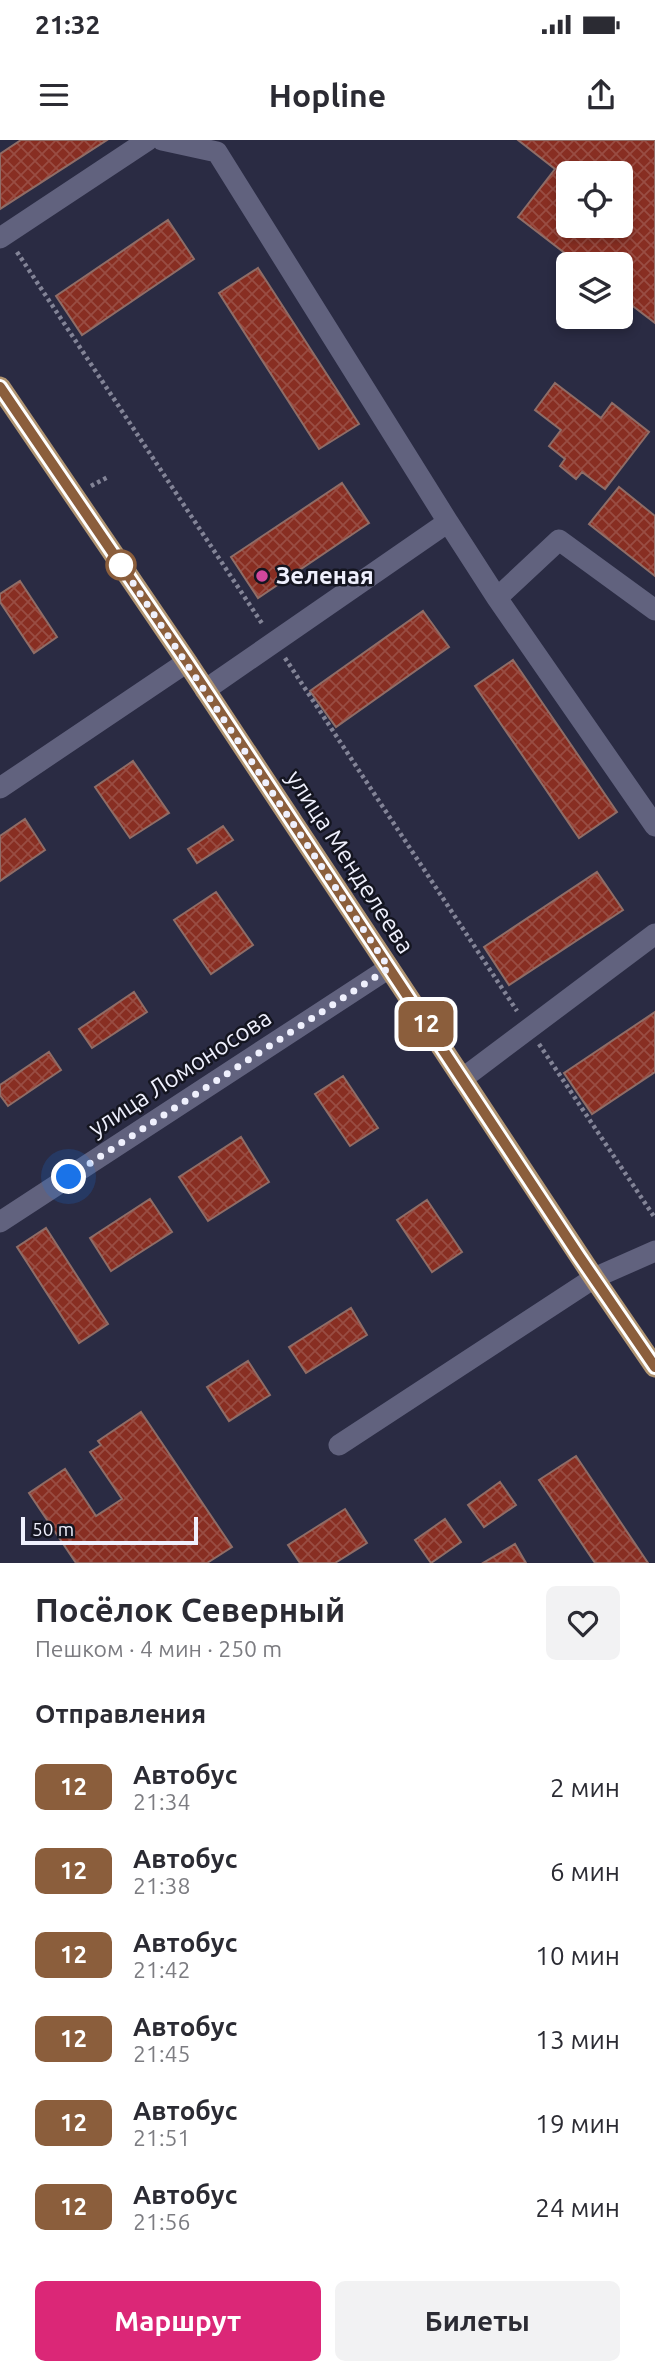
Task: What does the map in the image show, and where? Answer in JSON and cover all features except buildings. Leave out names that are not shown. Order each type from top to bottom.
[{"type":"main road","name":"улица Менделеева","points":[[0,387],[187,662],[655,1367]]},
{"type":"street","points":[[3,236],[148,140]]},
{"type":"street","points":[[162,140],[217,152],[497,598],[655,826]]},
{"type":"street","points":[[205,690],[448,522]]},
{"type":"street","points":[[497,598],[559,540],[655,610]]},
{"type":"street","points":[[0,788],[187,662]]},
{"type":"street","points":[[462,1079],[655,934]]},
{"type":"street","name":"улица Ломоносова","points":[[0,1222],[389,968]]},
{"type":"street","points":[[339,1445],[594,1278],[655,1251]]},
{"type":"path","points":[[3,236],[655,1218]]},
{"type":"bus line","name":"12","points":[[0,387],[187,662],[655,1367]]},
{"type":"place","name":"Зеленая","points":[[262,576]]},
{"type":"route","points":[[69,1177],[389,968],[117,559],[121,565]]}]
